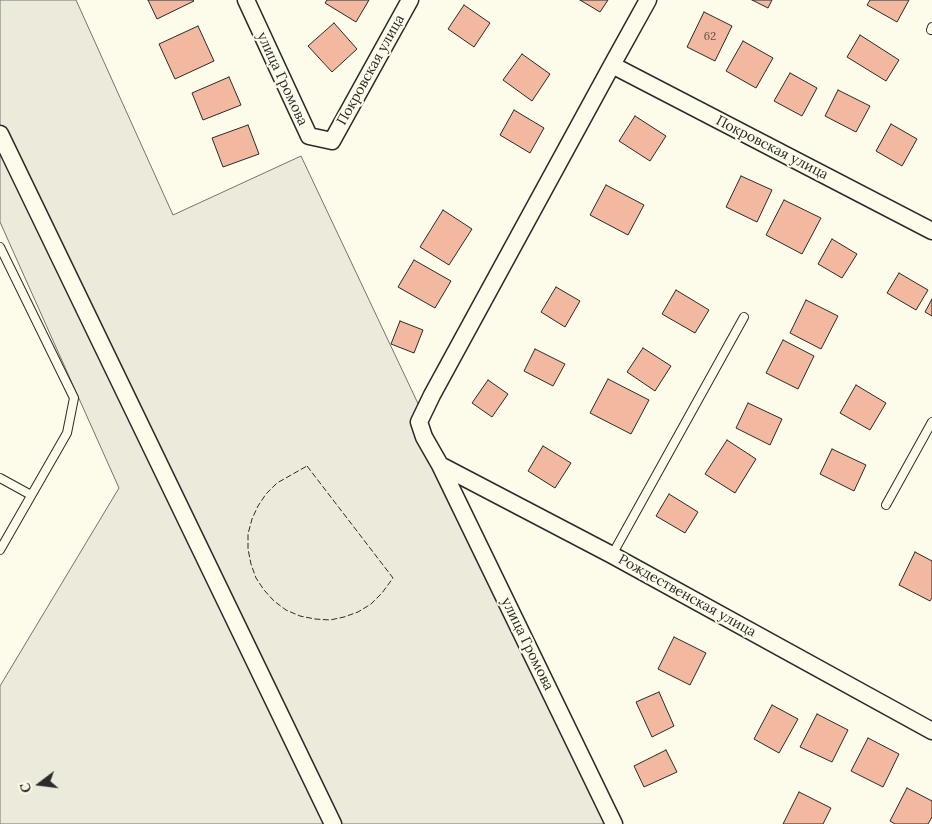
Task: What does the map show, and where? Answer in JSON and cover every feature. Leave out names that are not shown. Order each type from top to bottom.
[{"type":"street","name":"улица Громова","points":[[246,0],[309,136],[332,141]]},
{"type":"street","name":"Покровская улица","points":[[332,141],[410,0]]},
{"type":"street","points":[[612,66],[648,0]]},
{"type":"street","name":"улица Громова","points":[[612,66],[419,422],[424,437],[440,465],[614,824]]},
{"type":"street","name":"Покровская улица","points":[[612,66],[932,231]]},
{"type":"street","points":[[0,134],[333,824]]},
{"type":"street","name":"Рождественская улица","points":[[440,465],[612,555],[932,731]]},
{"type":"lane","points":[[0,247],[74,398],[67,433],[0,550]]},
{"type":"lane","points":[[612,555],[744,317]]},
{"type":"lane","points":[[886,505],[932,422]]},
{"type":"lane","points":[[0,478],[31,495]]},
{"type":"shaded area","points":[[0,0],[76,0],[173,215],[301,156],[570,725],[619,824],[0,824],[0,686],[119,488],[0,222]]},
{"type":"building","points":[[148,0],[193,0],[194,1],[157,19]]},
{"type":"building","points":[[327,0],[369,0],[356,22],[325,3]]},
{"type":"building","points":[[580,0],[608,0],[600,12]]},
{"type":"building","points":[[752,0],[772,0],[768,8]]},
{"type":"building","points":[[870,0],[909,0],[897,22],[867,5]]},
{"type":"building","points":[[464,5],[490,23],[474,47],[448,29]]},
{"type":"building","points":[[704,12],[732,26],[715,61],[687,47]]},
{"type":"building","points":[[334,23],[357,49],[332,72],[308,46]]},
{"type":"building","points":[[198,26],[214,61],[175,79],[159,44]]},
{"type":"building","points":[[860,35],[899,60],[886,81],[847,57]]},
{"type":"building","points":[[743,41],[773,58],[756,88],[726,71]]},
{"type":"building","points":[[522,54],[550,74],[532,101],[503,80]]},
{"type":"building","points":[[790,73],[817,88],[802,116],[774,101]]},
{"type":"building","points":[[229,77],[241,105],[203,120],[192,93]]},
{"type":"building","points":[[838,90],[870,106],[856,132],[825,116]]},
{"type":"building","points":[[514,110],[544,128],[530,153],[500,135]]},
{"type":"building","points":[[635,116],[666,136],[650,161],[619,141]]},
{"type":"building","points":[[891,124],[917,139],[902,166],[876,151]]},
{"type":"building","points":[[248,125],[259,154],[223,167],[212,138]]},
{"type":"building","points":[[741,176],[772,190],[757,222],[726,207]]},
{"type":"building","points":[[606,185],[644,205],[628,235],[590,215]]},
{"type":"building","points":[[784,200],[821,218],[802,254],[766,235]]},
{"type":"building","points":[[443,210],[472,229],[449,265],[420,247]]},
{"type":"building","points":[[832,239],[857,254],[842,278],[818,264]]},
{"type":"building","points":[[414,260],[451,281],[435,308],[398,287]]},
{"type":"building","points":[[899,273],[928,290],[916,310],[887,293]]},
{"type":"building","points":[[556,287],[580,301],[565,327],[541,312]]},
{"type":"building","points":[[676,290],[709,310],[695,333],[662,314]]},
{"type":"building","points":[[932,299],[932,316],[925,312]]},
{"type":"building","points":[[806,300],[838,316],[821,349],[790,333]]},
{"type":"building","points":[[400,321],[423,330],[414,353],[391,344]]},
{"type":"building","points":[[783,340],[814,356],[798,389],[766,373]]},
{"type":"building","points":[[643,348],[671,366],[655,391],[627,372]]},
{"type":"building","points":[[535,349],[565,364],[553,386],[524,371]]},
{"type":"building","points":[[608,379],[649,400],[631,434],[590,413]]},
{"type":"building","points":[[488,380],[508,394],[492,417],[472,403]]},
{"type":"building","points":[[856,385],[886,403],[870,430],[840,413]]},
{"type":"building","points":[[748,403],[782,419],[770,445],[736,428]]},
{"type":"building","points":[[727,440],[756,459],[735,493],[705,474]]},
{"type":"building","points":[[543,446],[571,463],[555,488],[528,471]]},
{"type":"building","points":[[832,449],[866,465],[854,491],[820,474]]},
{"type":"building","points":[[669,494],[698,512],[685,533],[656,516]]},
{"type":"building","points":[[915,552],[932,561],[932,598],[930,601],[899,585]]},
{"type":"building","points":[[674,637],[706,653],[690,685],[658,669]]},
{"type":"building","points":[[659,692],[674,726],[652,737],[636,702]]},
{"type":"building","points":[[772,705],[798,719],[779,753],[754,739]]},
{"type":"building","points":[[817,714],[848,730],[832,762],[800,747]]},
{"type":"building","points":[[868,738],[899,754],[883,787],[851,771]]},
{"type":"building","points":[[666,750],[677,772],[644,787],[634,766]]},
{"type":"building","points":[[907,788],[932,801],[932,817],[928,824],[895,824],[890,821]]},
{"type":"building","points":[[799,792],[831,808],[823,824],[783,824]]},
{"type":"fence","points":[[307,466],[393,578],[371,604],[358,612],[330,620],[300,616],[286,610],[274,601],[256,578],[248,549],[248,534],[252,519],[266,494],[277,483],[307,466]]}]
